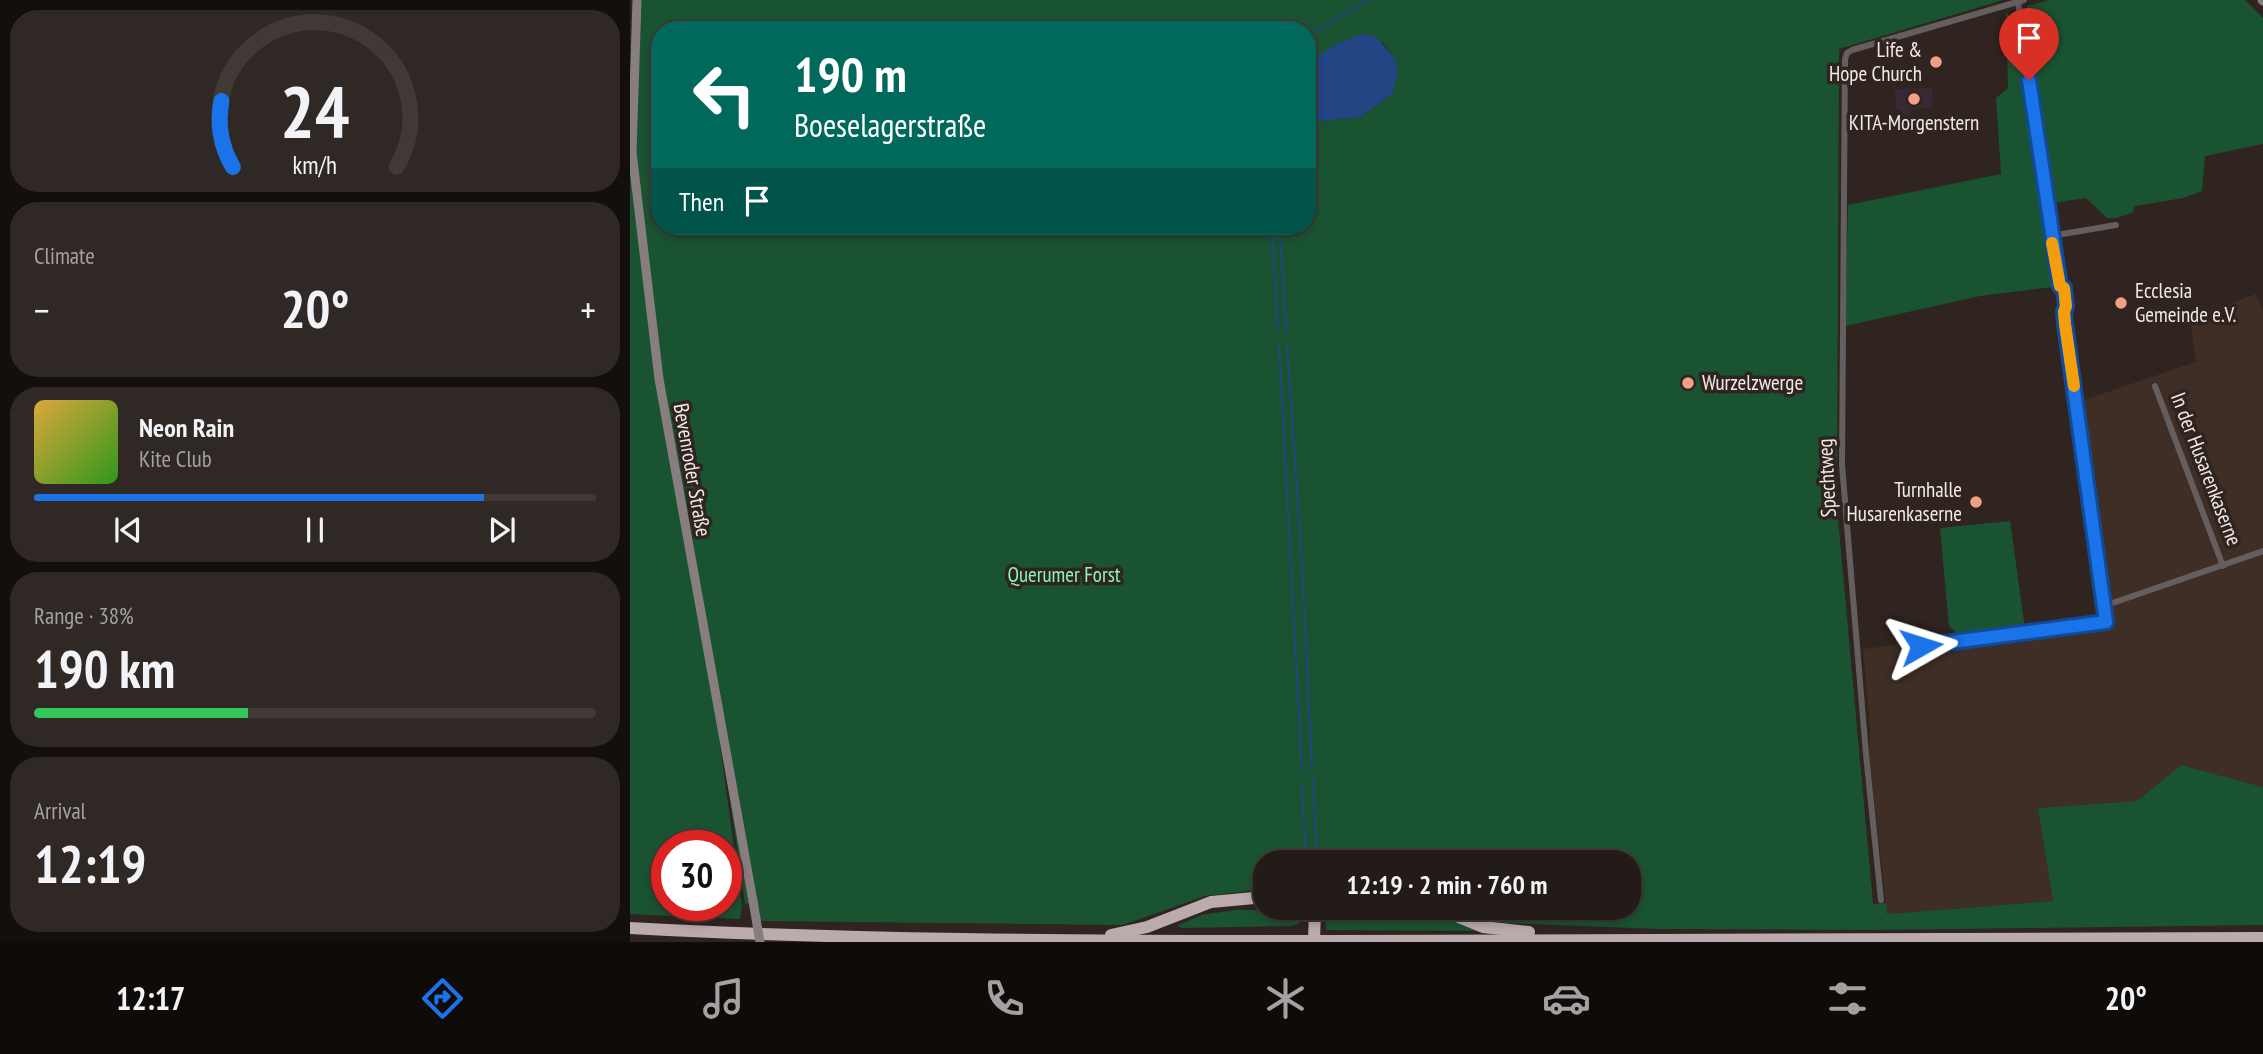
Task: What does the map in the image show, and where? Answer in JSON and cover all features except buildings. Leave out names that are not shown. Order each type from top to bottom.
[{"type":"highway","points":[[1079,941],[1147,927],[1211,902],[1253,898]]},
{"type":"highway","points":[[1314,942],[1315,920]]},
{"type":"highway","points":[[1466,920],[1483,927],[1540,933],[1563,940]]},
{"type":"highway","points":[[630,928],[847,937],[1079,941],[2263,938]]},
{"type":"main road","name":"Bevenroder Straße","points":[[637,0],[632,152],[664,413],[760,942]]},
{"type":"street","name":"Spechtweg","points":[[1881,900],[1842,465],[1844,60],[1847,53],[1888,39],[2021,1]]},
{"type":"street","points":[[1921,646],[2106,622],[2064,312],[2051,236],[2021,1]]},
{"type":"street","points":[[2051,236],[2116,225]]},
{"type":"street","name":"In der Husarenkaserne","points":[[2155,386],[2223,566]]},
{"type":"street","points":[[2104,606],[2263,551]]},
{"type":"shaded area","name":"KITA-Morgenstern","points":[[1932,88],[1933,108],[1909,109],[1910,115],[1917,116],[1917,128],[1898,129],[1901,110],[1896,110],[1895,89]]},
{"type":"shaded area","points":[[2256,294],[2263,312],[2263,787],[2181,765],[2137,801],[2038,808],[2054,901],[1887,914],[1869,755],[1870,730],[1863,649],[1903,644],[1921,649],[2112,626],[2081,401],[2196,362],[2190,318]]},
{"type":"green space","name":"Querumer Forst","points":[[641,0],[2003,0],[1839,49],[1837,508],[1873,904],[1886,903],[1887,914],[2053,901],[2038,808],[2137,801],[2181,765],[2263,787],[2263,925],[1873,930],[1660,929],[1505,923],[1489,920],[1641,920],[1641,850],[1253,850],[1253,890],[1205,896],[1123,925],[761,921],[757,902],[745,904],[742,883],[742,830],[734,830],[671,386],[732,830],[651,830],[651,915],[630,914],[630,139]]},
{"type":"green space","points":[[2049,0],[2245,0],[2263,18],[2263,144],[2205,156],[2202,191],[2183,198],[2135,206],[2132,213],[2116,218],[2107,218],[2086,198],[2052,203],[2027,6]]},
{"type":"green space","points":[[2006,12],[2015,23],[2052,287],[1980,296],[1845,326],[1848,205],[2001,174],[1996,98],[2008,88]]},
{"type":"green space","points":[[2010,521],[2025,629],[1960,636],[1949,626],[1940,528]]},
{"type":"green space","points":[[1253,910],[1253,920],[1300,920],[1299,924],[1290,926],[1177,926],[1201,915]]},
{"type":"green space","points":[[1325,920],[1453,920],[1485,931],[1326,930]]},
{"type":"water","points":[[1366,34],[1376,37],[1394,57],[1398,70],[1393,93],[1360,117],[1316,121],[1316,58],[1350,38]]},
{"type":"waterway","points":[[1316,31],[1368,0]]},
{"type":"waterway","points":[[1272,235],[1278,331]]},
{"type":"waterway","points":[[1280,235],[1287,332]]},
{"type":"waterway","points":[[1279,345],[1302,772]]},
{"type":"waterway","points":[[1287,345],[1312,767]]},
{"type":"waterway","points":[[1313,779],[1316,850]]},
{"type":"waterway","points":[[1302,785],[1305,850]]},
{"type":"slow traffic","points":[[2052,243],[2060,286],[2064,288],[2065,324],[2074,386]]},
{"type":"place","name":"Life & Hope Church","points":[[1936,62]]},
{"type":"place","name":"KITA-Morgenstern","points":[[1914,99]]},
{"type":"place","name":"Ecclesia Gemeinde e.V.","points":[[2121,303]]},
{"type":"place","name":"Wurzelzwerge","points":[[1688,383]]},
{"type":"place","name":"Turnhalle Husarenkaserne","points":[[1976,502]]},
{"type":"route","points":[[1921,646],[2106,622],[2065,324],[2064,288],[2060,286],[2051,236],[2029,80]]}]
